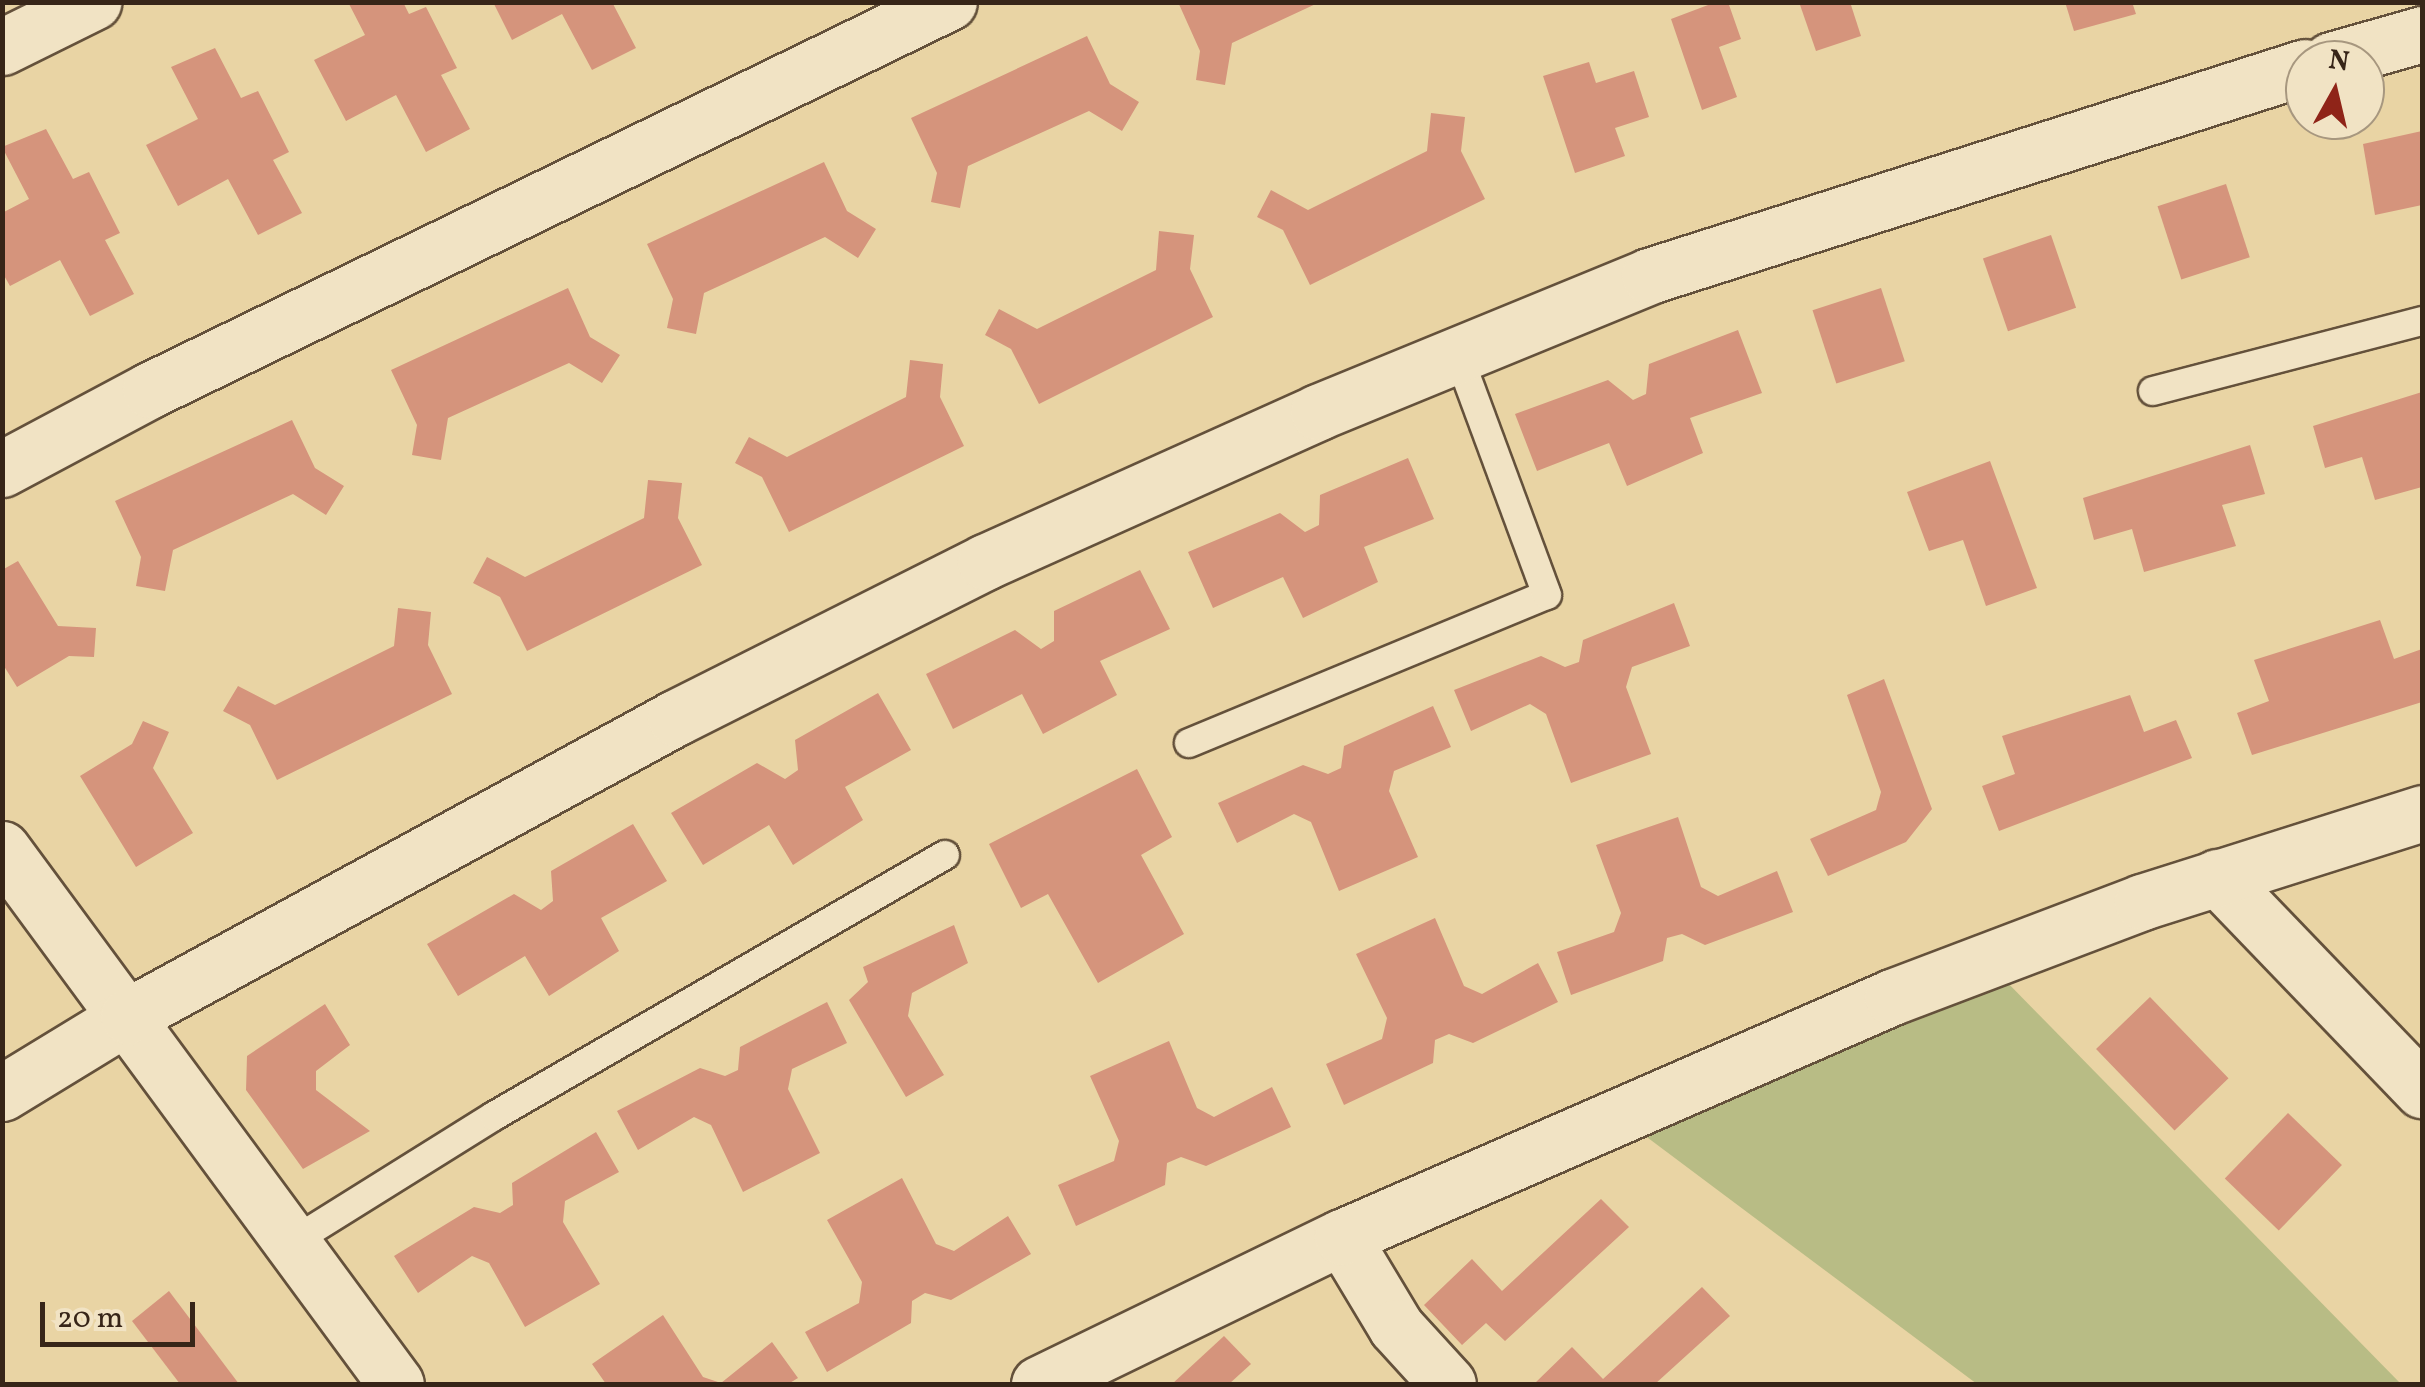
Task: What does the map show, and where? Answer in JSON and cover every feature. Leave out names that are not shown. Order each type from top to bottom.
[{"type":"street","points":[[2,47],[93,2]]},
{"type":"street","points":[[2,469],[168,382],[949,2]]},
{"type":"street","points":[[2385,45],[2422,34]]},
{"type":"street","points":[[2,1092],[128,1016],[675,718],[985,562],[1458,354],[1650,276],[2285,74]]},
{"type":"street","points":[[1046,1383],[1342,1237],[1892,997],[2217,877],[2422,813]]},
{"type":"street","points":[[2,849],[128,1016],[289,1244],[396,1384]]},
{"type":"street","points":[[2217,877],[2422,1090]]},
{"type":"street","points":[[1342,1237],[1396,1327],[1448,1384]]},
{"type":"lane","points":[[2153,391],[2422,321]]},
{"type":"lane","points":[[1189,743],[1546,596],[1458,354]]},
{"type":"lane","points":[[289,1244],[494,1116],[945,856]]},
{"type":"green space","points":[[2000,975],[2401,1384],[1977,1384],[1620,1117]]},
{"type":"building","points":[[348,2],[403,2],[409,14],[426,7],[457,68],[441,75],[470,129],[426,152],[396,95],[346,121],[314,60],[365,35]]},
{"type":"building","points":[[493,2],[612,2],[636,48],[592,70],[562,14],[512,40]]},
{"type":"building","points":[[1178,2],[1320,2],[1232,43],[1225,85],[1196,80],[1200,51]]},
{"type":"building","points":[[1716,2],[1728,2],[1741,39],[1719,47],[1737,97],[1702,110],[1671,19]]},
{"type":"building","points":[[1799,2],[1850,2],[1861,36],[1816,51]]},
{"type":"building","points":[[2065,2],[2132,2],[2136,14],[2074,31]]},
{"type":"building","points":[[1087,36],[1110,84],[1139,102],[1122,131],[1089,111],[968,166],[960,208],[931,202],[937,173],[911,118]]},
{"type":"building","points":[[215,48],[241,98],[258,91],[289,152],[273,160],[302,213],[258,235],[228,179],[178,206],[146,145],[198,119],[171,67]]},
{"type":"building","points":[[1589,62],[1596,83],[1634,71],[1649,117],[1615,128],[1625,156],[1575,173],[1543,76]]},
{"type":"building","points":[[1431,113],[1465,117],[1461,151],[1485,199],[1310,285],[1283,230],[1257,217],[1271,190],[1308,210],[1427,151]]},
{"type":"building","points":[[46,129],[73,179],[89,172],[120,233],[105,240],[134,294],[90,316],[60,260],[10,286],[2,272],[2,213],[29,199],[2,147]]},
{"type":"building","points":[[2422,131],[2422,205],[2375,215],[2363,144]]},
{"type":"building","points":[[824,162],[847,211],[876,229],[858,258],[825,237],[704,293],[696,334],[667,328],[673,299],[647,244]]},
{"type":"building","points":[[2226,184],[2250,257],[2181,279],[2158,206]]},
{"type":"building","points":[[1159,231],[1194,235],[1190,269],[1213,317],[1039,404],[1011,349],[985,335],[999,309],[1037,329],[1156,270]]},
{"type":"building","points":[[2051,235],[2076,308],[2008,331],[1983,258]]},
{"type":"building","points":[[568,288],[590,337],[620,355],[602,383],[569,363],[448,418],[441,460],[412,455],[417,425],[391,370]]},
{"type":"building","points":[[1881,288],[1905,361],[1836,383],[1813,310]]},
{"type":"building","points":[[1738,330],[1762,393],[1690,418],[1703,453],[1627,486],[1609,443],[1537,471],[1515,414],[1608,380],[1633,400],[1646,394],[1649,364]]},
{"type":"building","points":[[910,360],[943,364],[940,397],[964,446],[789,532],[762,477],[735,463],[749,437],[787,457],[906,397]]},
{"type":"building","points":[[2422,392],[2422,487],[2375,500],[2362,457],[2325,468],[2313,426]]},
{"type":"building","points":[[292,420],[315,468],[344,486],[326,515],[293,494],[173,550],[165,591],[136,586],[141,557],[115,501]]},
{"type":"building","points":[[2250,445],[2265,494],[2222,505],[2236,546],[2144,572],[2132,529],[2094,540],[2083,498]]},
{"type":"building","points":[[1408,458],[1434,519],[1364,547],[1378,582],[1303,618],[1283,577],[1213,608],[1188,552],[1280,513],[1305,532],[1319,525],[1320,495]]},
{"type":"building","points":[[1990,461],[2037,588],[1986,606],[1963,540],[1929,551],[1907,492]]},
{"type":"building","points":[[648,480],[682,483],[678,518],[702,565],[527,651],[500,597],[473,583],[487,557],[525,577],[644,518]]},
{"type":"building","points":[[18,561],[58,626],[96,628],[94,657],[69,656],[17,687],[2,663],[2,570]]},
{"type":"building","points":[[1140,570],[1170,629],[1100,661],[1117,695],[1043,734],[1022,694],[953,729],[926,674],[1015,630],[1041,649],[1054,641],[1054,611]]},
{"type":"building","points":[[1674,603],[1690,646],[1632,667],[1626,687],[1651,754],[1571,783],[1546,714],[1530,704],[1471,731],[1454,690],[1541,656],[1565,667],[1579,662],[1583,640]]},
{"type":"building","points":[[398,608],[431,612],[428,645],[452,694],[277,780],[250,725],[223,711],[238,686],[275,705],[394,646]]},
{"type":"building","points":[[2380,620],[2394,659],[2422,649],[2422,702],[2252,755],[2237,713],[2269,701],[2254,660]]},
{"type":"building","points":[[1884,679],[1932,809],[1906,842],[1828,876],[1810,839],[1876,810],[1881,792],[1847,695]]},
{"type":"building","points":[[878,693],[911,750],[845,787],[863,820],[793,865],[769,825],[703,865],[671,813],[757,763],[785,779],[798,770],[795,740]]},
{"type":"building","points":[[2130,695],[2144,732],[2176,720],[2192,758],[1999,831],[1982,786],[2015,774],[2002,736]]},
{"type":"building","points":[[1433,706],[1451,747],[1394,771],[1389,791],[1418,857],[1339,891],[1311,822],[1294,814],[1237,843],[1218,803],[1303,765],[1328,774],[1341,768],[1344,746]]},
{"type":"building","points":[[143,721],[169,732],[153,768],[193,833],[136,867],[80,776],[132,744]]},
{"type":"building","points":[[1137,769],[1172,837],[1141,855],[1184,934],[1098,983],[1048,894],[1021,908],[989,844]]},
{"type":"building","points":[[1678,817],[1701,887],[1718,896],[1777,871],[1793,912],[1705,945],[1682,934],[1667,938],[1663,961],[1571,995],[1557,952],[1614,932],[1621,913],[1596,845]]},
{"type":"building","points":[[633,824],[667,881],[601,918],[619,951],[549,996],[525,956],[458,996],[427,944],[514,894],[541,910],[553,901],[551,871]]},
{"type":"building","points":[[1435,918],[1464,986],[1482,994],[1538,963],[1558,1002],[1473,1043],[1449,1034],[1435,1040],[1433,1063],[1344,1105],[1326,1064],[1382,1039],[1387,1018],[1356,954]]},
{"type":"building","points":[[954,925],[968,963],[912,993],[908,1016],[944,1075],[906,1097],[849,1000],[868,982],[863,967]]},
{"type":"building","points":[[2150,997],[2228,1078],[2175,1130],[2096,1049]]},
{"type":"building","points":[[827,1002],[847,1043],[792,1069],[788,1089],[820,1153],[743,1192],[711,1125],[694,1117],[638,1150],[617,1111],[700,1068],[725,1076],[738,1070],[740,1047]]},
{"type":"building","points":[[325,1004],[350,1045],[316,1071],[316,1090],[370,1131],[303,1169],[246,1090],[247,1056]]},
{"type":"building","points":[[1169,1041],[1197,1108],[1214,1117],[1272,1087],[1291,1127],[1206,1166],[1181,1157],[1167,1163],[1165,1185],[1076,1226],[1058,1185],[1114,1161],[1119,1141],[1090,1076]]},
{"type":"building","points":[[2288,1113],[2342,1165],[2279,1231],[2225,1178]]},
{"type":"building","points":[[596,1132],[619,1172],[565,1201],[563,1222],[600,1284],[525,1327],[489,1263],[472,1256],[418,1293],[394,1256],[474,1207],[500,1213],[513,1205],[512,1183]]},
{"type":"building","points":[[902,1178],[936,1244],[954,1251],[1008,1216],[1031,1254],[951,1300],[925,1293],[912,1301],[911,1323],[827,1372],[805,1332],[859,1303],[862,1282],[827,1220]]},
{"type":"building","points":[[1601,1199],[1629,1227],[1505,1341],[1486,1323],[1462,1345],[1424,1305],[1472,1259],[1502,1291]]},
{"type":"building","points":[[1702,1287],[1730,1316],[1655,1384],[1534,1384],[1572,1347],[1603,1379]]},
{"type":"building","points":[[169,1291],[239,1384],[180,1384],[132,1321]]},
{"type":"building","points":[[663,1315],[703,1377],[721,1383],[772,1342],[798,1378],[788,1384],[606,1384],[592,1364]]},
{"type":"building","points":[[1224,1336],[1251,1364],[1229,1384],[1172,1384]]}]
